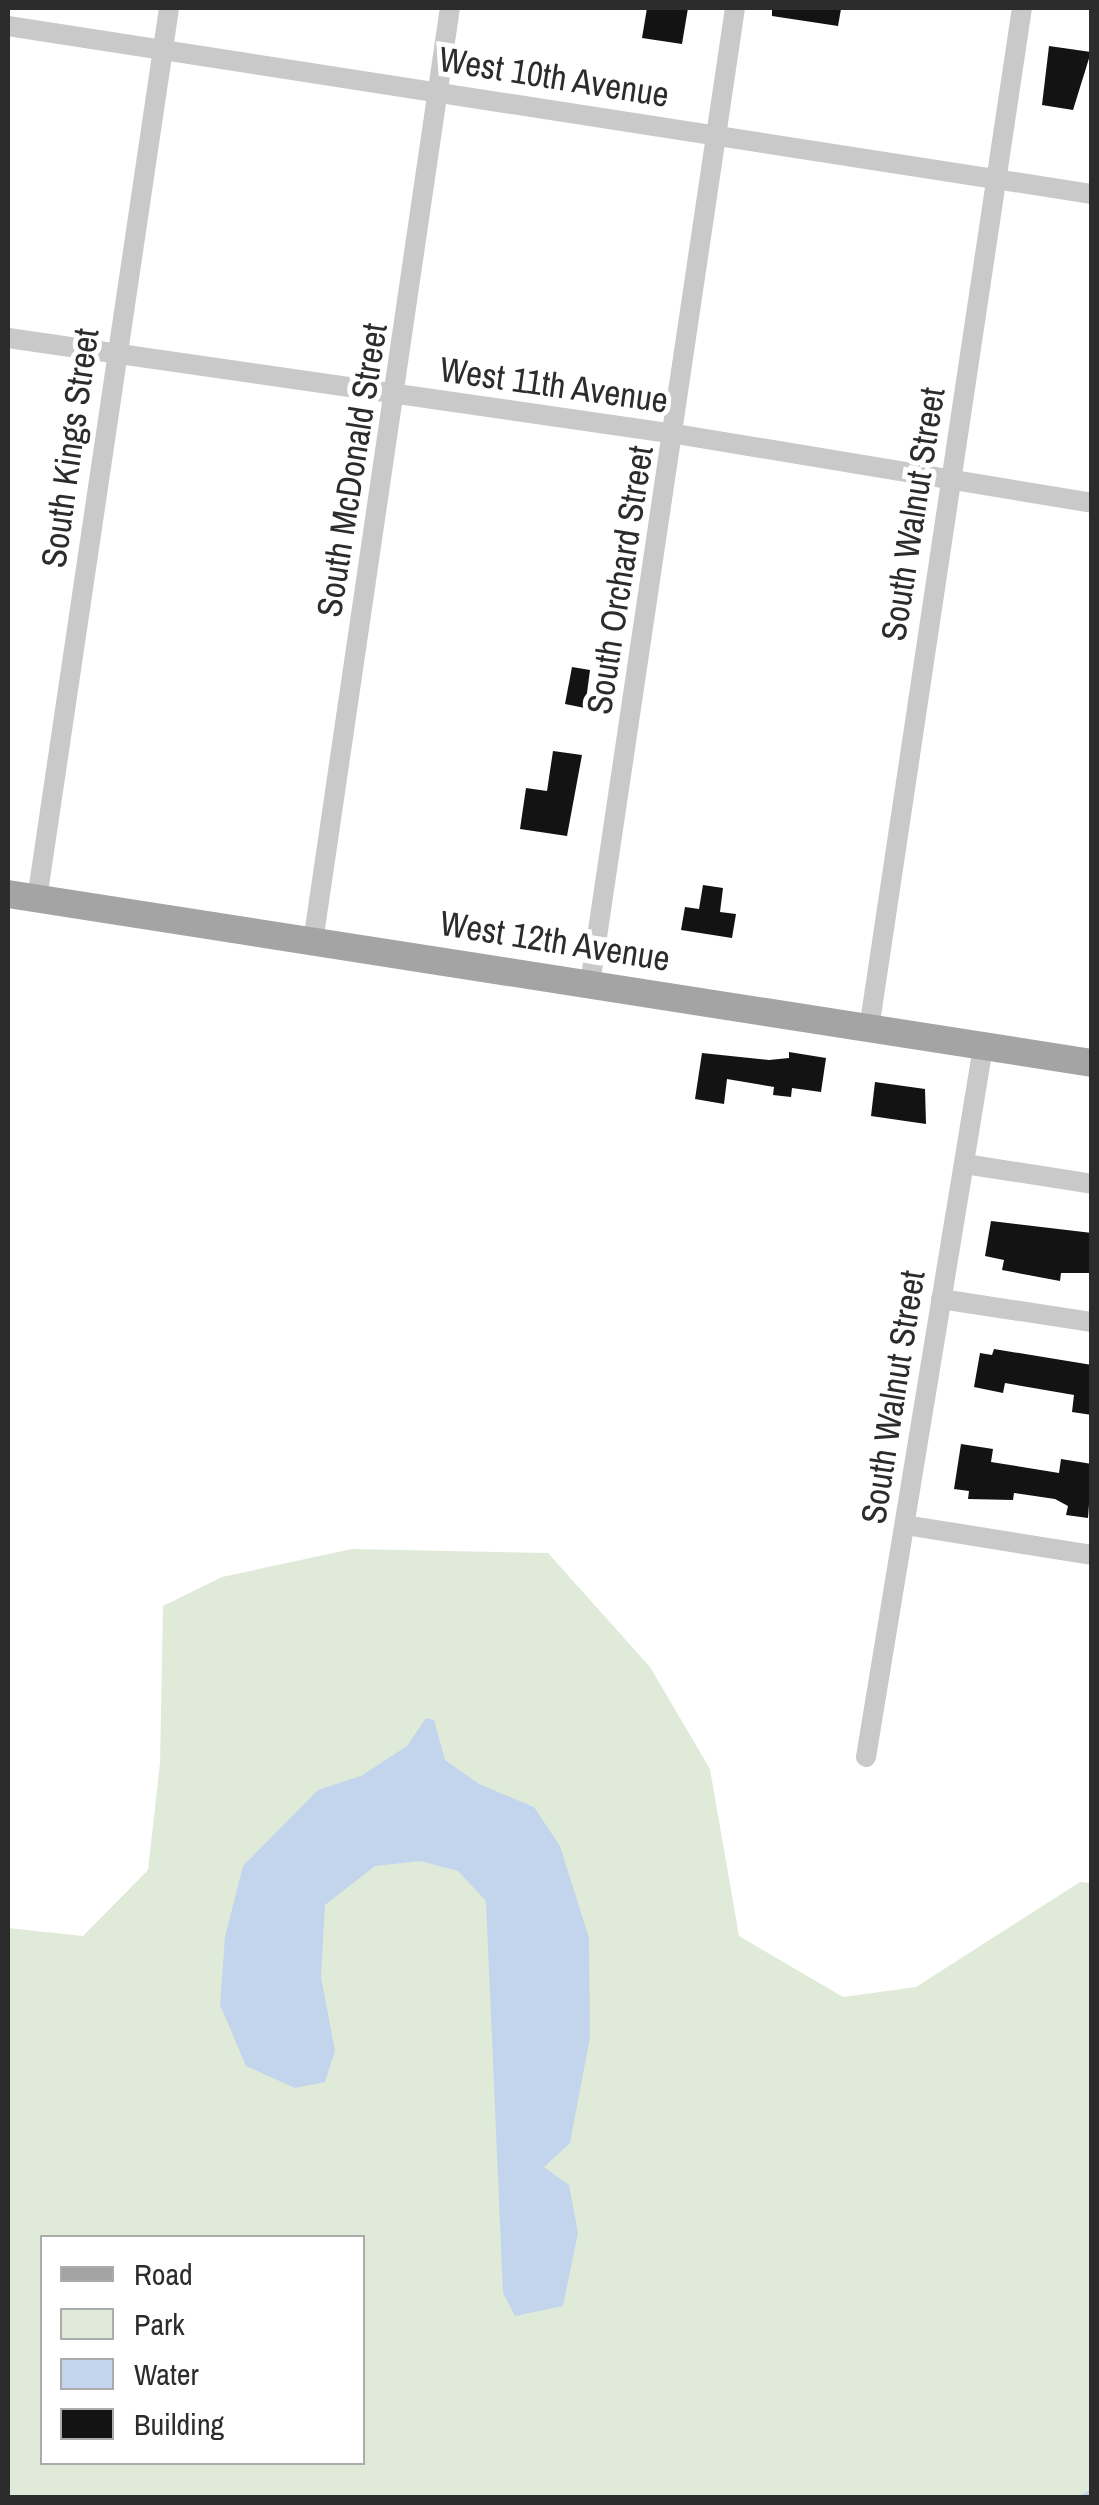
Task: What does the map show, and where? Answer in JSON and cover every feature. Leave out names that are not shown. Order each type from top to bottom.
[{"type":"main road","name":"West 12th Avenue","points":[[8,894],[1092,1064]]},
{"type":"street","name":"South Kings Street","points":[[37,899],[169,8]]},
{"type":"street","name":"South McDonald Street","points":[[312,942],[398,396],[450,8]]},
{"type":"street","name":"South Orchard Street","points":[[590,984],[676,434],[735,8]]},
{"type":"street","name":"South Walnut Street","points":[[870,1029],[1022,8]]},
{"type":"street","name":"West 10th Avenue","points":[[8,26],[1092,194]]},
{"type":"street","name":"West 11th Avenue","points":[[8,338],[676,434],[1092,503]]},
{"type":"street","name":"South Walnut Street","points":[[866,1757],[983,1047]]},
{"type":"street","points":[[965,1164],[1092,1184]]},
{"type":"street","points":[[942,1299],[1092,1322]]},
{"type":"street","points":[[905,1525],[1092,1554]]},
{"type":"green space","points":[[352,1549],[548,1553],[650,1667],[710,1769],[739,1936],[843,1997],[916,1987],[1080,1882],[1091,1883],[1091,2497],[8,2498],[8,1928],[83,1936],[148,1870],[160,1763],[163,1606],[222,1577]]},
{"type":"water","points":[[426,1718],[434,1720],[445,1760],[479,1784],[534,1807],[560,1846],[589,1938],[590,2037],[570,2143],[544,2167],[569,2185],[578,2233],[563,2306],[515,2316],[503,2293],[486,1901],[458,1871],[420,1861],[375,1866],[325,1905],[321,1977],[335,2051],[325,2082],[295,2088],[246,2066],[220,2005],[225,1937],[243,1866],[318,1790],[361,1776],[407,1746]]},
{"type":"building","points":[[647,8],[688,8],[682,44],[642,38]]},
{"type":"building","points":[[772,8],[841,9],[838,26],[772,16]]},
{"type":"building","points":[[1049,46],[1091,52],[1073,110],[1042,105]]},
{"type":"building","points":[[572,667],[590,670],[585,708],[565,704]]},
{"type":"building","points":[[553,751],[582,755],[567,836],[520,829],[526,788],[547,791]]},
{"type":"building","points":[[703,885],[723,888],[720,912],[736,914],[732,938],[681,930],[685,907],[699,909]]},
{"type":"building","points":[[789,1052],[826,1058],[821,1092],[792,1088],[791,1097],[773,1095],[774,1087],[727,1079],[724,1104],[695,1099],[702,1053],[769,1060],[789,1058]]},
{"type":"building","points":[[875,1082],[925,1089],[926,1124],[871,1116]]},
{"type":"building","points":[[991,1221],[1092,1233],[1092,1273],[1061,1273],[1060,1281],[1002,1270],[1004,1260],[985,1256]]},
{"type":"building","points":[[994,1349],[1092,1365],[1092,1415],[1072,1412],[1074,1395],[1005,1383],[1003,1393],[974,1387],[980,1353],[992,1355]]},
{"type":"building","points":[[961,1444],[993,1449],[991,1462],[1059,1473],[1061,1459],[1092,1464],[1088,1518],[1066,1515],[1068,1506],[1055,1499],[1014,1493],[1013,1500],[968,1499],[969,1491],[954,1489]]},
{"type":"waterway","points":[[1079,2498],[1092,2491]]}]
